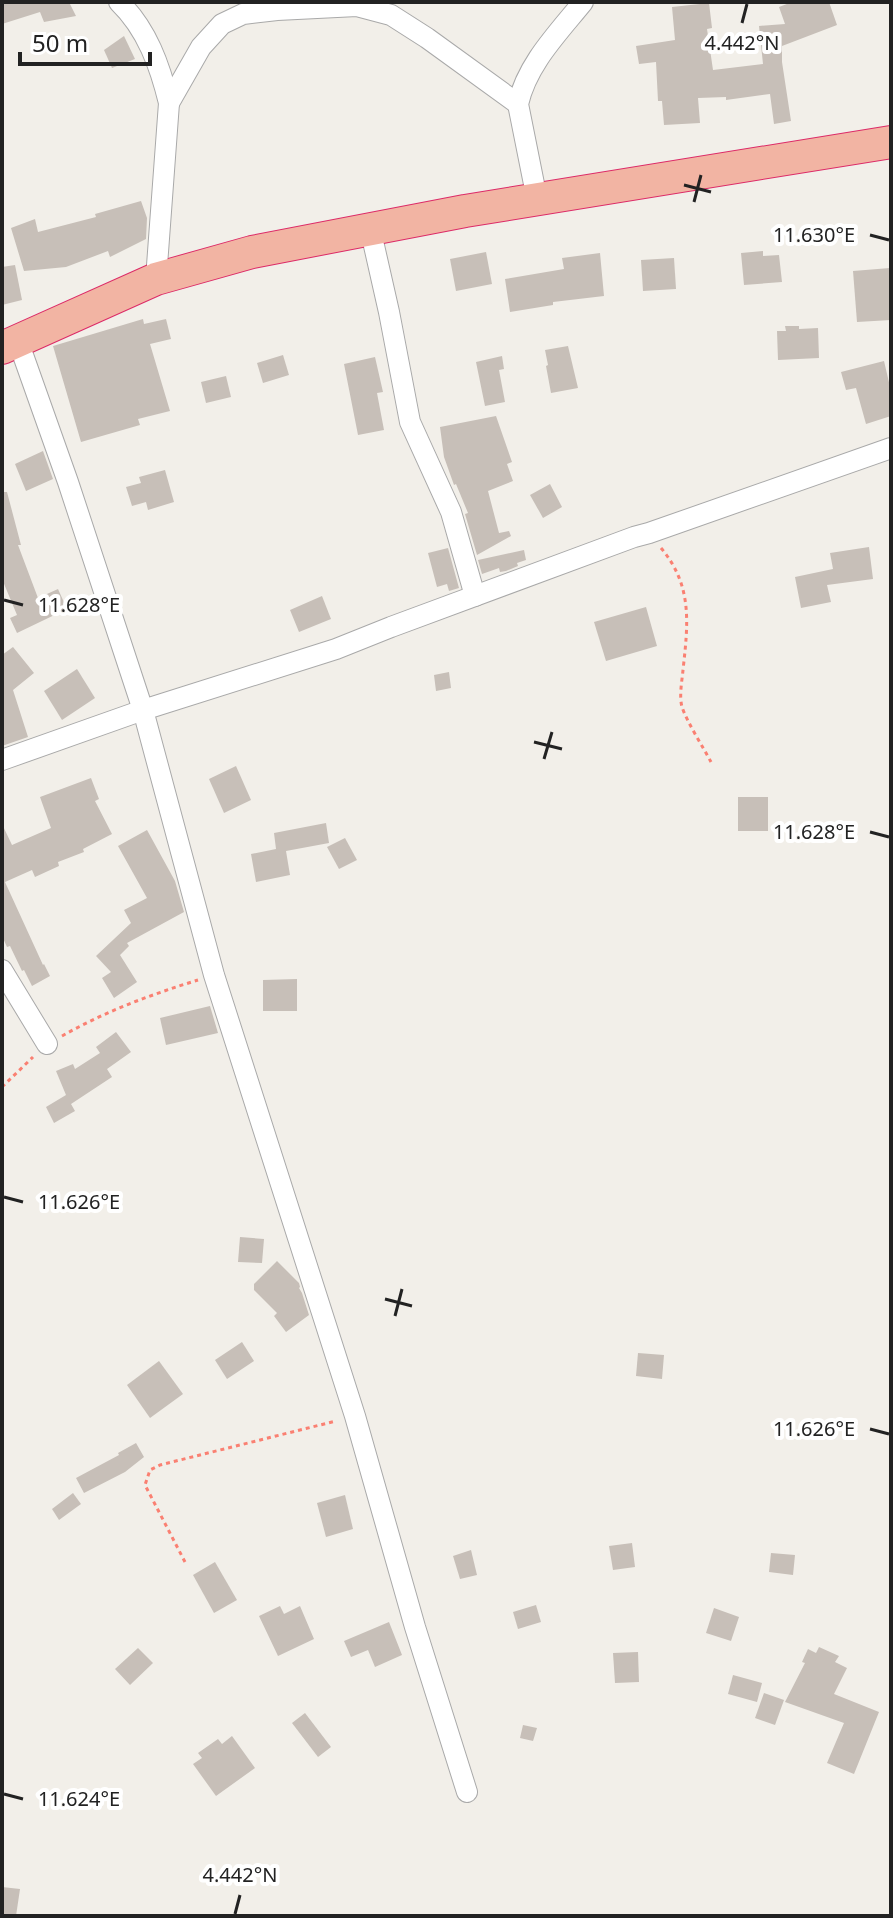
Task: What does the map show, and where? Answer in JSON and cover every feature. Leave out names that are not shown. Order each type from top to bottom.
[{"type":"highway","points":[[10,344],[156,279],[252,252],[537,199],[891,142]]},
{"type":"street","points":[[119,2],[145,36],[163,76],[169,103],[156,279]]},
{"type":"street","points":[[537,199],[518,104],[521,90],[540,55],[583,2]]},
{"type":"street","points":[[169,103],[201,47],[222,24],[243,14],[357,6],[391,15],[518,104]]},
{"type":"street","points":[[370,228],[410,422],[451,512],[475,596]]},
{"type":"street","points":[[10,344],[68,482],[143,710],[214,975],[355,1416],[415,1627],[467,1792]]},
{"type":"street","points":[[2,760],[143,710],[336,649],[619,542],[891,448]]},
{"type":"street","points":[[2,970],[47,1044]]},
{"type":"path","points":[[649,533],[672,561],[682,581],[688,622],[682,707],[711,762]]},
{"type":"path","points":[[2,1087],[47,1044],[97,1016],[214,975]]},
{"type":"path","points":[[185,1562],[145,1485],[150,1470],[355,1416]]},
{"type":"building","points":[[2,2],[69,2],[76,16],[44,22],[40,12],[2,24]]},
{"type":"building","points":[[792,2],[829,2],[837,25],[782,46],[791,121],[774,124],[770,94],[726,100],[726,97],[698,98],[700,123],[664,125],[662,101],[658,101],[656,62],[639,64],[636,46],[675,40],[672,7],[709,3],[712,28],[707,29],[713,70],[763,64],[759,26],[785,24],[779,7]]},
{"type":"building","points":[[124,36],[135,59],[112,68],[104,50]]},
{"type":"building","points":[[141,201],[147,218],[146,239],[110,257],[108,251],[66,267],[24,271],[11,228],[35,219],[38,232]]},
{"type":"building","points":[[763,251],[763,256],[779,255],[782,282],[744,285],[741,253]]},
{"type":"building","points":[[486,252],[492,284],[456,291],[450,259]]},
{"type":"building","points":[[600,253],[604,296],[553,302],[553,305],[510,312],[505,279],[564,269],[562,258]]},
{"type":"building","points":[[674,258],[676,289],[643,291],[641,260]]},
{"type":"building","points":[[15,265],[22,300],[2,305],[2,267]]},
{"type":"building","points":[[890,268],[891,320],[857,322],[853,271]]},
{"type":"building","points":[[143,319],[144,324],[166,319],[171,339],[150,344],[170,411],[138,419],[140,425],[81,442],[53,346]]},
{"type":"building","points":[[785,326],[818,328],[819,358],[778,360],[777,331],[786,331]]},
{"type":"building","points":[[568,346],[578,388],[551,393],[545,350]]},
{"type":"building","points":[[283,355],[289,375],[263,383],[257,363]]},
{"type":"building","points":[[502,356],[504,369],[499,370],[505,402],[485,406],[476,362]]},
{"type":"building","points":[[375,357],[383,392],[377,393],[384,430],[358,435],[344,364]]},
{"type":"building","points":[[884,361],[891,391],[891,416],[866,424],[856,388],[846,390],[841,372]]},
{"type":"building","points":[[226,376],[231,397],[206,403],[201,382]]},
{"type":"building","points":[[496,416],[512,462],[507,464],[513,481],[488,491],[499,533],[509,531],[511,536],[477,555],[465,514],[468,513],[444,457],[440,427]]},
{"type":"building","points":[[43,451],[53,479],[26,491],[15,464]]},
{"type":"building","points":[[165,470],[174,502],[148,510],[146,502],[132,506],[126,487],[141,483],[139,477]]},
{"type":"building","points":[[550,484],[562,507],[543,518],[530,495]]},
{"type":"building","points":[[2,492],[7,492],[21,545],[18,545],[38,598],[58,589],[67,609],[17,633],[10,618],[17,615],[2,579]]},
{"type":"building","points":[[869,547],[873,579],[827,585],[831,602],[801,608],[795,577],[833,569],[830,553]]},
{"type":"building","points":[[448,548],[459,588],[449,591],[447,584],[437,587],[428,553]]},
{"type":"building","points":[[524,550],[526,560],[517,563],[518,566],[482,574],[478,560]]},
{"type":"building","points":[[322,596],[331,619],[299,632],[290,610]]},
{"type":"building","points":[[646,607],[657,646],[606,661],[594,622]]},
{"type":"building","points":[[13,647],[34,673],[13,690],[28,737],[2,746],[2,655]]},
{"type":"building","points":[[77,669],[95,698],[62,720],[44,691]]},
{"type":"building","points":[[449,672],[451,688],[436,691],[434,675]]},
{"type":"building","points":[[236,766],[251,800],[224,813],[209,779]]},
{"type":"building","points":[[91,778],[99,799],[95,801],[112,834],[35,877],[32,870],[5,882],[50,976],[32,986],[2,936],[2,824],[12,845],[51,828],[40,797]]},
{"type":"building","points":[[738,797],[768,797],[768,831],[738,831]]},
{"type":"building","points":[[326,823],[329,843],[286,851],[290,875],[256,882],[251,854],[276,849],[274,833]]},
{"type":"building","points":[[147,830],[175,881],[184,912],[127,943],[129,946],[120,955],[137,982],[114,998],[102,978],[111,972],[96,956],[131,923],[124,910],[147,898],[118,846]]},
{"type":"building","points":[[345,838],[357,860],[339,869],[327,847]]},
{"type":"building","points":[[297,979],[297,1011],[263,1011],[263,980]]},
{"type":"building","points":[[210,1006],[218,1033],[166,1045],[160,1018]]},
{"type":"building","points":[[116,1032],[131,1052],[107,1069],[112,1077],[71,1104],[75,1111],[54,1123],[46,1107],[66,1095],[56,1071],[73,1064],[75,1069],[100,1053],[96,1047]]},
{"type":"building","points":[[240,1237],[264,1239],[262,1263],[238,1262]]},
{"type":"building","points":[[277,1261],[299,1283],[309,1315],[286,1332],[274,1316],[277,1313],[254,1290],[254,1284]]},
{"type":"building","points":[[242,1342],[254,1361],[227,1379],[215,1360]]},
{"type":"building","points":[[638,1353],[664,1355],[662,1379],[636,1376]]},
{"type":"building","points":[[159,1361],[183,1394],[150,1418],[127,1385]]},
{"type":"building","points":[[136,1443],[144,1457],[125,1472],[84,1493],[76,1478]]},
{"type":"building","points":[[73,1493],[81,1504],[59,1520],[52,1509]]},
{"type":"building","points":[[345,1495],[353,1529],[326,1537],[317,1503]]},
{"type":"building","points":[[632,1543],[635,1567],[613,1570],[609,1546]]},
{"type":"building","points":[[471,1550],[477,1575],[460,1579],[453,1556]]},
{"type":"building","points":[[771,1553],[795,1555],[793,1575],[769,1572]]},
{"type":"building","points":[[215,1562],[237,1600],[214,1613],[193,1575]]},
{"type":"building","points":[[536,1605],[541,1622],[518,1629],[513,1612]]},
{"type":"building","points":[[280,1606],[284,1614],[300,1606],[314,1639],[278,1656],[259,1616]]},
{"type":"building","points":[[714,1608],[739,1617],[731,1641],[706,1633]]},
{"type":"building","points":[[389,1622],[402,1655],[375,1667],[368,1650],[351,1657],[344,1641]]},
{"type":"building","points":[[819,1647],[839,1656],[835,1662],[847,1668],[834,1694],[879,1712],[854,1774],[827,1763],[844,1723],[785,1702],[805,1663],[802,1662],[808,1649],[816,1653]]},
{"type":"building","points":[[138,1648],[153,1663],[130,1685],[115,1669]]},
{"type":"building","points":[[638,1652],[639,1682],[615,1683],[613,1653]]},
{"type":"building","points":[[733,1675],[762,1683],[757,1702],[728,1694]]},
{"type":"building","points":[[764,1693],[784,1700],[775,1725],[755,1718]]},
{"type":"building","points":[[305,1713],[331,1747],[318,1757],[292,1723]]},
{"type":"building","points":[[523,1725],[537,1728],[533,1741],[520,1738]]},
{"type":"building","points":[[232,1736],[255,1768],[216,1796],[193,1764],[202,1758],[198,1753],[218,1739],[222,1744]]},
{"type":"building","points":[[2,1887],[20,1889],[16,1916],[2,1916]]}]
